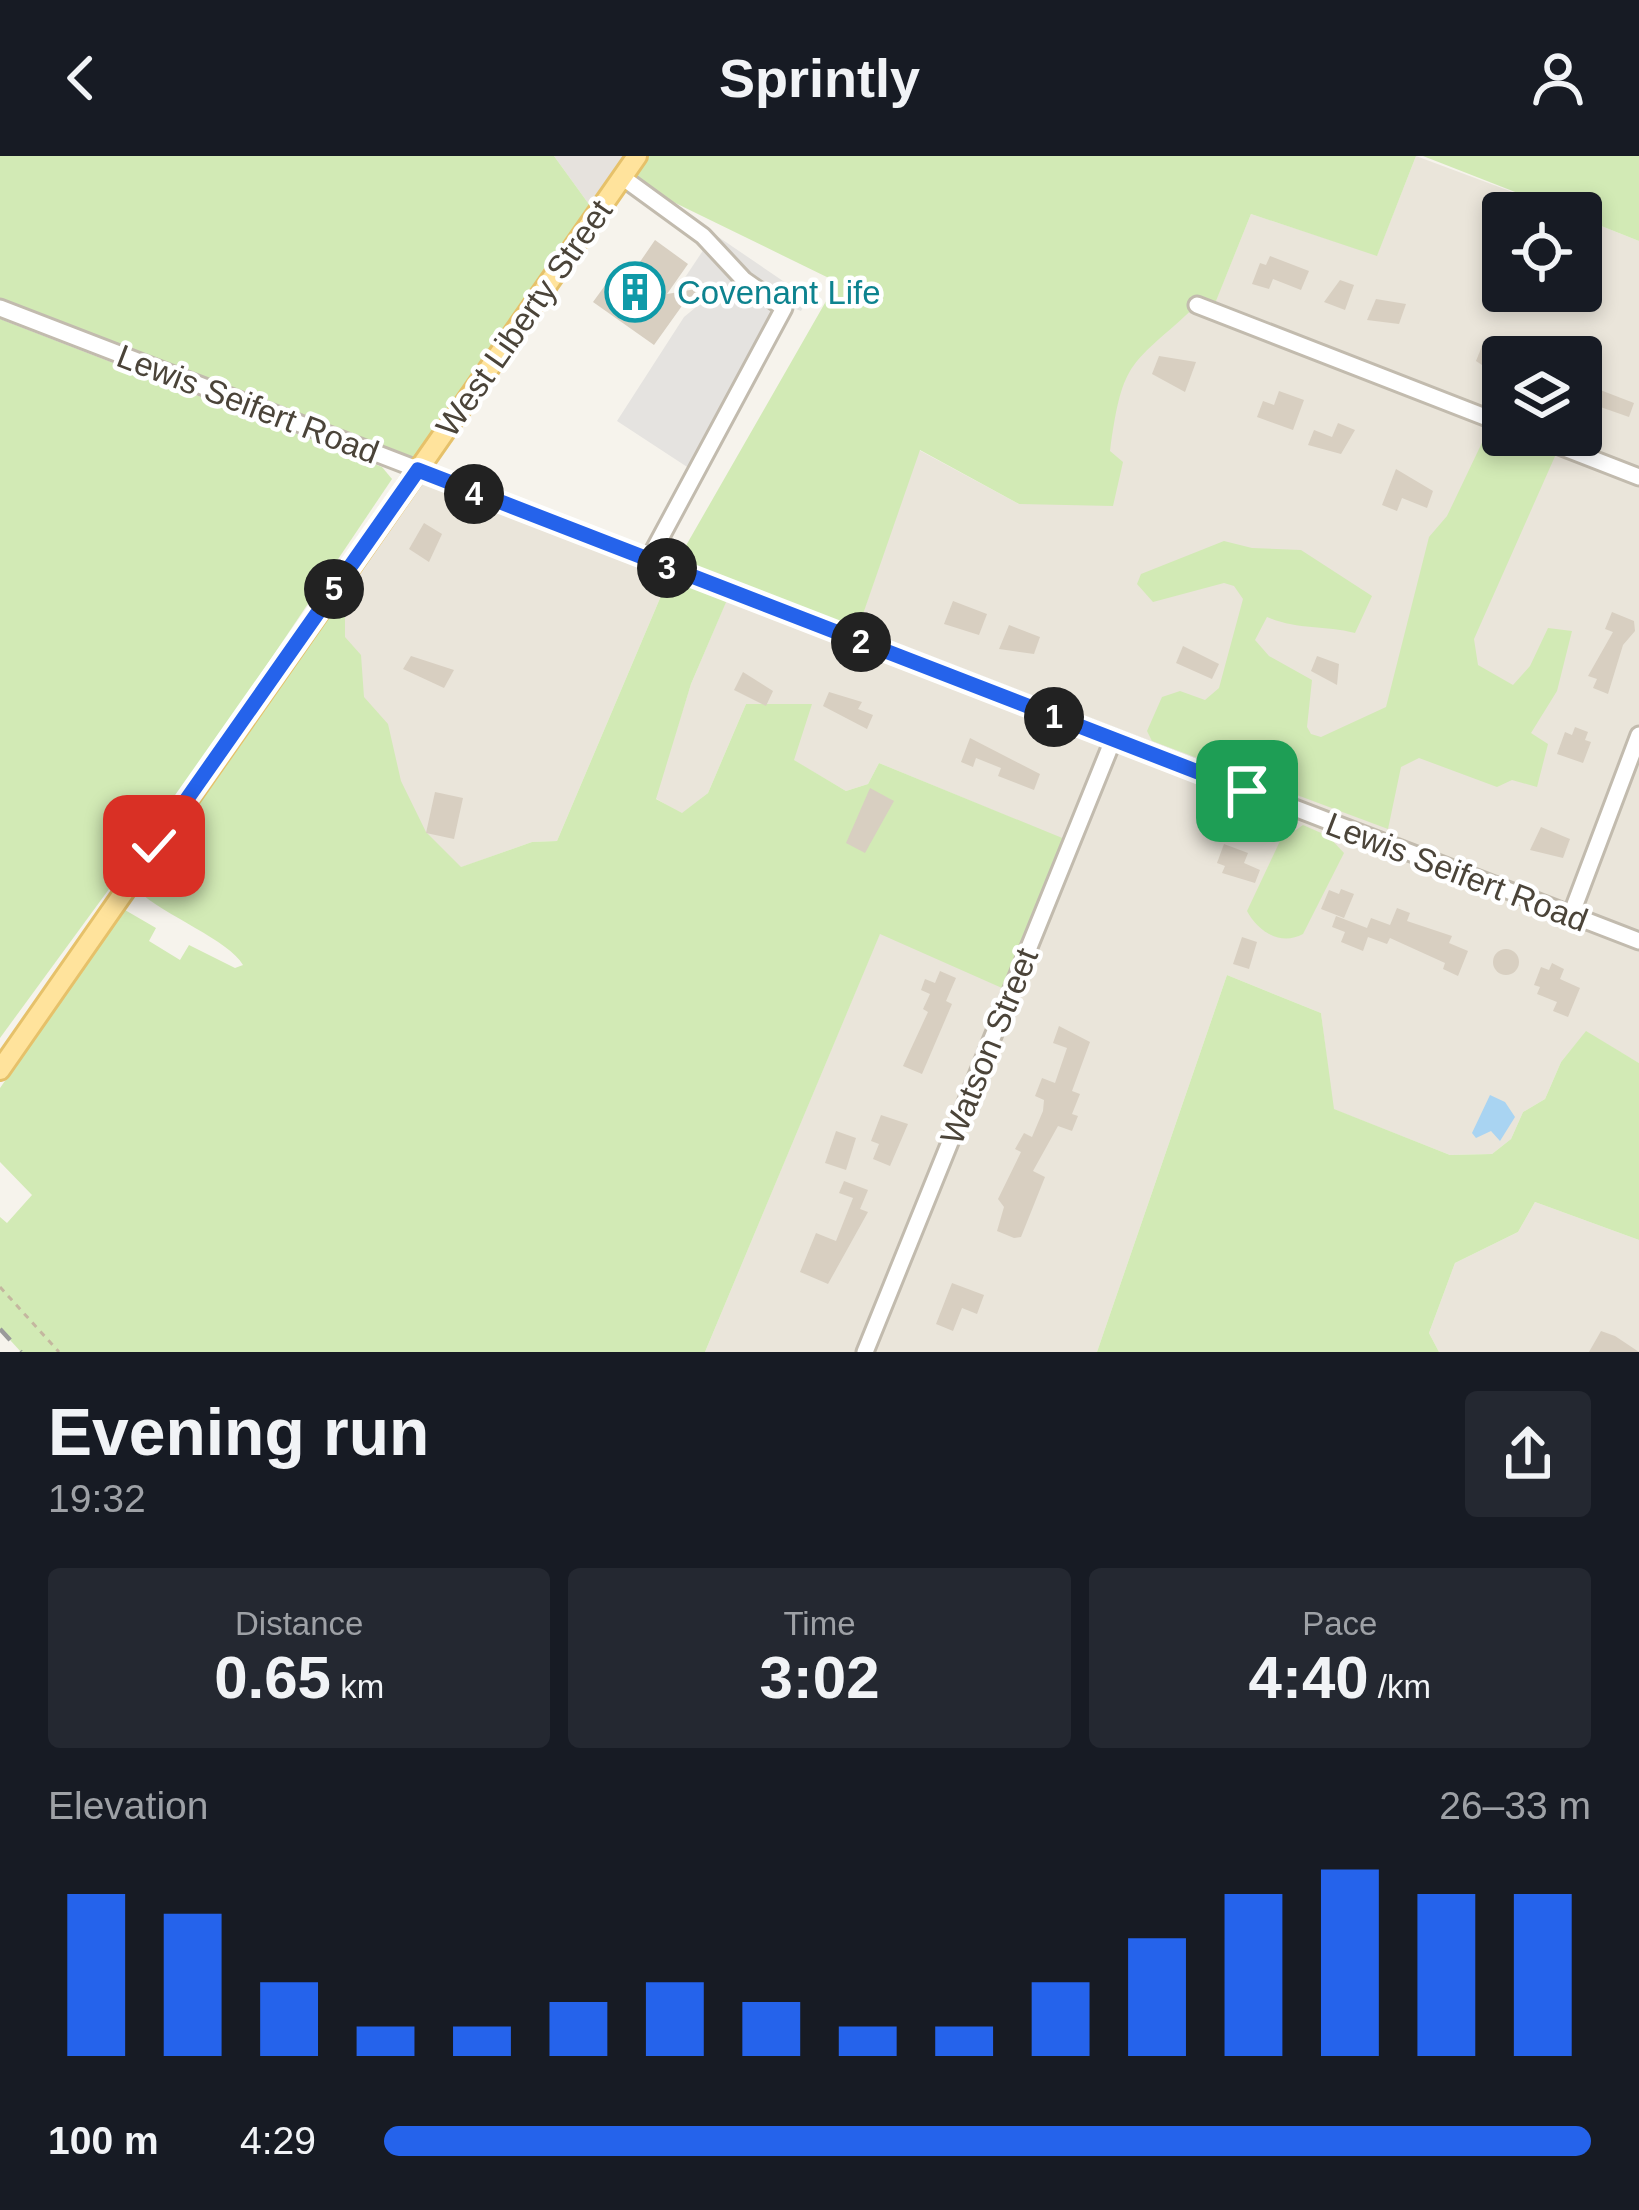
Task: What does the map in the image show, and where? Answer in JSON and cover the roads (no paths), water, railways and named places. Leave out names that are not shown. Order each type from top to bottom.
[{"type":"main road","name":"West Liberty Street","points":[[0,1070],[637,156]]},
{"type":"street","points":[[622,177],[703,236],[734,271],[784,308],[647,561]]},
{"type":"street","points":[[1197,305],[1482,416]]},
{"type":"street","name":"Lewis Seifert Road","points":[[0,308],[1639,941]]},
{"type":"street","points":[[1585,456],[1639,477]]},
{"type":"street","points":[[1571,915],[1639,735]]},
{"type":"street","name":"Watson Street","points":[[865,1352],[1113,740]]},
{"type":"water","points":[[1490,1095],[1505,1102],[1515,1117],[1500,1141],[1491,1131],[1476,1138],[1472,1133]]},
{"type":"railway","points":[[0,1329],[21,1352]]},
{"type":"place","name":"Covenant Life","points":[[635,292]]}]
